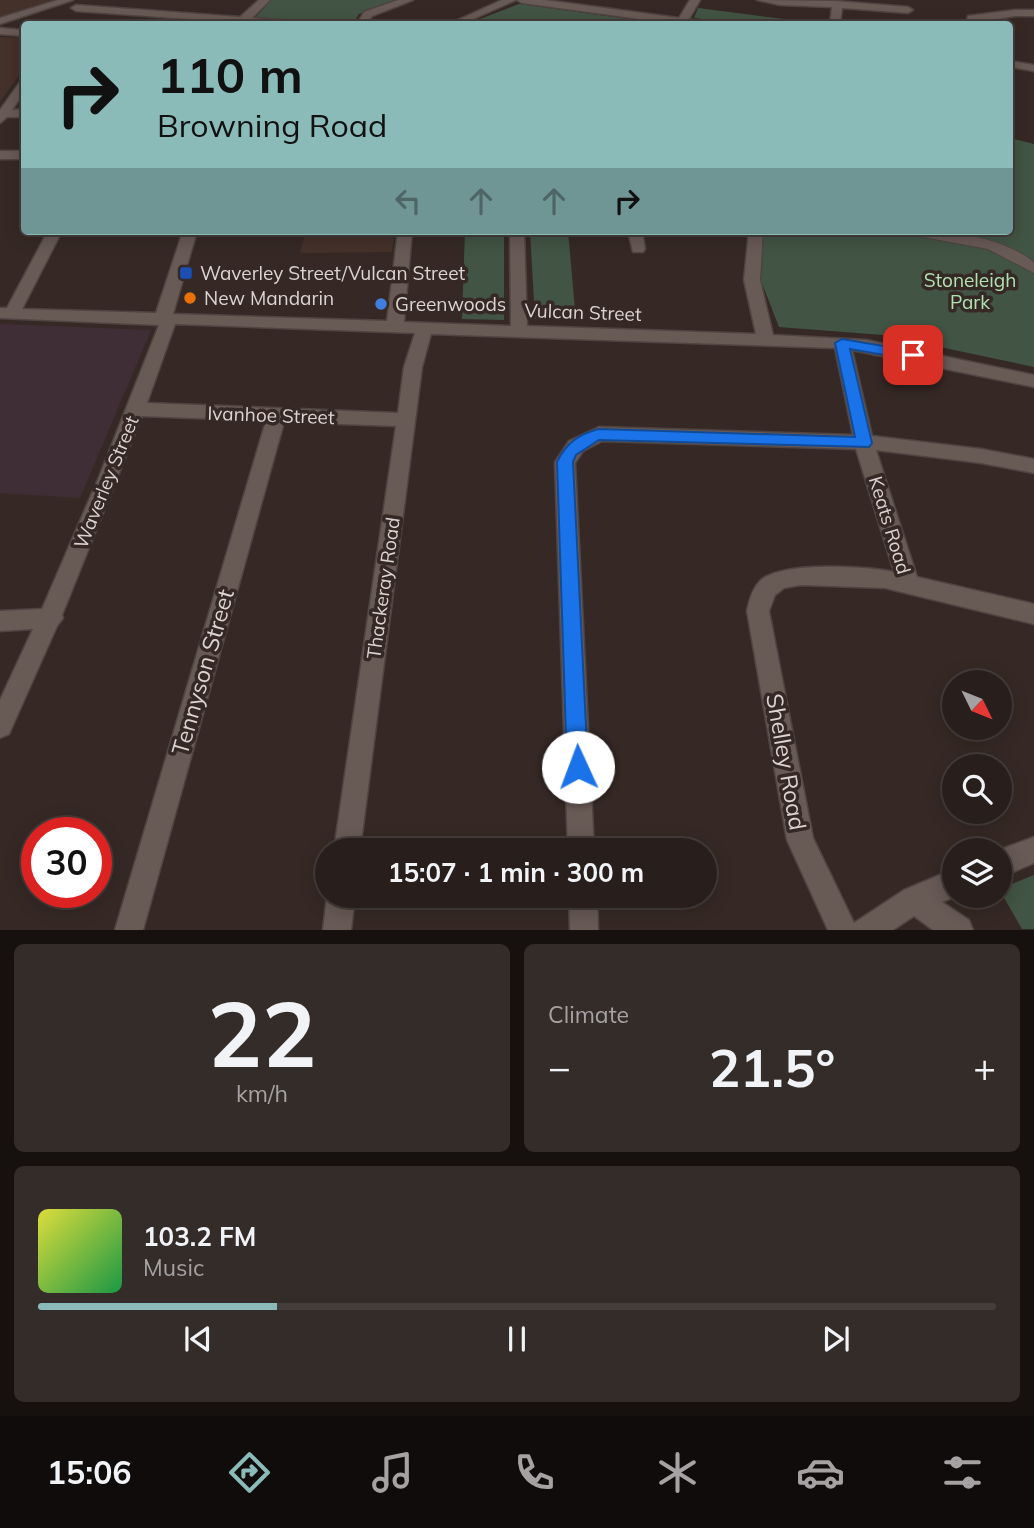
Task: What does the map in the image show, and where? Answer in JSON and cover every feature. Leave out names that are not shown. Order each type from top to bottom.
[{"type":"street","points":[[47,0],[256,21]]},
{"type":"street","points":[[243,20],[265,0]]},
{"type":"street","points":[[364,21],[368,14],[408,0]]},
{"type":"street","points":[[465,20],[511,0]]},
{"type":"street","points":[[522,0],[559,2],[670,21]]},
{"type":"street","points":[[683,21],[695,0]]},
{"type":"street","points":[[762,0],[808,5],[875,4],[908,10]]},
{"type":"street","points":[[0,21],[68,3]]},
{"type":"street","points":[[66,21],[68,3]]},
{"type":"street","points":[[835,4],[838,9],[836,21]]},
{"type":"street","points":[[972,21],[972,18],[988,15],[1034,13]]},
{"type":"street","points":[[465,20],[471,21]]},
{"type":"street","points":[[0,31],[21,33]]},
{"type":"street","points":[[1013,64],[1034,68]]},
{"type":"street","points":[[2,116],[21,88]]},
{"type":"street","points":[[2,116],[21,114]]},
{"type":"street","points":[[0,155],[21,155]]},
{"type":"street","points":[[6,313],[53,235]]},
{"type":"street","name":"Waverley Street","points":[[0,726],[52,618],[135,409],[167,325],[164,311],[189,235]]},
{"type":"street","points":[[395,326],[405,235]]},
{"type":"street","points":[[517,235],[519,331]]},
{"type":"street","points":[[636,235],[638,249]]},
{"type":"street","points":[[756,235],[752,280],[766,340]]},
{"type":"street","points":[[935,235],[995,246],[1021,257],[1034,269]]},
{"type":"street","name":"Vulcan Street","points":[[6,313],[842,343],[866,345],[1034,381]]},
{"type":"street","name":"Thackeray Road","points":[[349,838],[413,367],[425,327]]},
{"type":"street","name":"Keats Road","points":[[842,343],[864,443],[908,584]]},
{"type":"street","name":"Ivanhoe Street","points":[[135,409],[406,420]]},
{"type":"street","name":"Tennyson Street","points":[[129,929],[277,415]]},
{"type":"street","points":[[581,838],[565,462],[576,446],[599,434],[864,443],[974,453],[1034,466]]},
{"type":"street","name":"Shelley Road","points":[[843,929],[800,840],[758,611],[760,599],[767,588],[779,580],[801,576],[885,579],[908,584]]},
{"type":"street","points":[[908,584],[1034,614]]},
{"type":"street","points":[[0,621],[52,618]]},
{"type":"street","points":[[1012,859],[1034,850]]},
{"type":"street","points":[[866,929],[914,900],[942,888]]},
{"type":"street","points":[[914,900],[959,929]]},
{"type":"street","points":[[337,929],[340,908]]},
{"type":"street","points":[[583,908],[584,929]]},
{"type":"shaded area","points":[[0,0],[56,0],[0,17]]},
{"type":"shaded area","points":[[0,37],[21,38],[21,72],[0,102]]},
{"type":"shaded area","points":[[305,235],[394,235],[392,252],[300,253]]},
{"type":"shaded area","points":[[0,324],[151,330],[80,498],[0,493]]},
{"type":"green space","points":[[271,0],[396,0],[359,14],[355,21],[256,17]]},
{"type":"green space","points":[[519,4],[643,21],[496,21],[480,19]]},
{"type":"green space","points":[[698,8],[800,21],[718,21],[694,18]]},
{"type":"green space","name":"Stoneleigh Park","points":[[1013,139],[1034,144],[1034,367],[883,335],[779,327],[760,278],[764,235],[1013,235]]},
{"type":"green space","points":[[465,235],[504,235],[504,320],[462,319]]},
{"type":"green space","points":[[530,235],[568,235],[576,321],[535,319]]},
{"type":"green space","points":[[1034,875],[1034,929],[1022,929],[1010,908],[1012,884]]},
{"type":"place","name":"Waverley Street/Vulcan Street","points":[[186,273]]},
{"type":"place","name":"New Mandarin","points":[[190,298]]},
{"type":"place","name":"Greenwoods","points":[[381,304]]},
{"type":"route","points":[[578,767],[565,462],[569,452],[588,438],[599,434],[864,443],[842,343],[913,355]]}]
